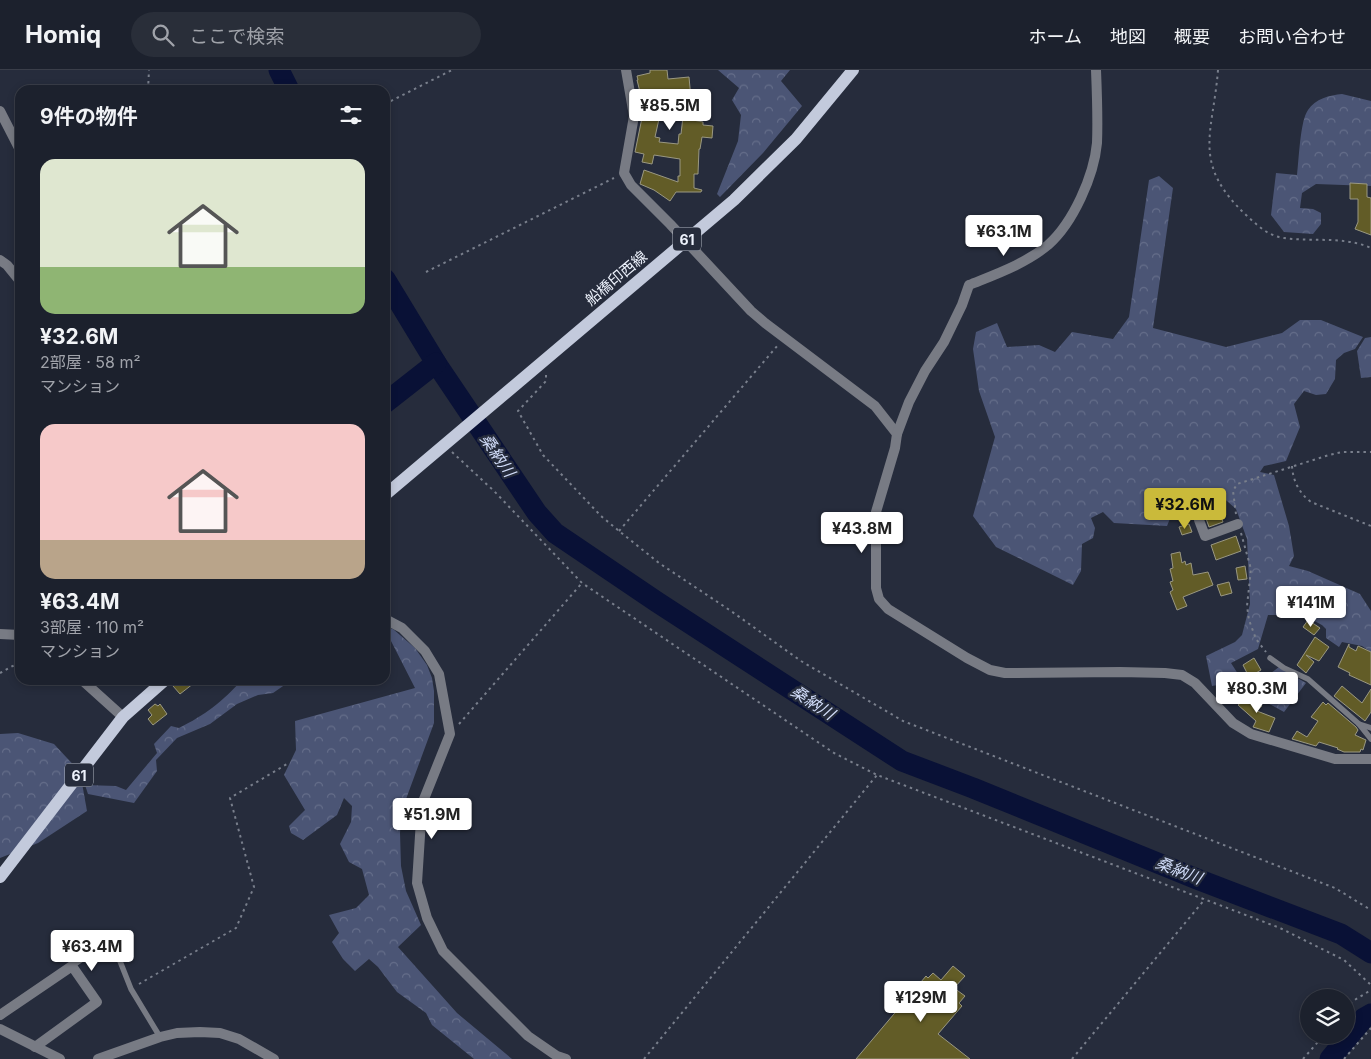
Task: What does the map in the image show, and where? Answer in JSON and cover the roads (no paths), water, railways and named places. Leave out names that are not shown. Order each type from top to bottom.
[{"type":"main road","name":"船橋印西線","points":[[390,491],[507,394],[734,200],[778,159],[853,70]]},
{"type":"main road","name":"61","points":[[0,878],[123,717],[159,685]]},
{"type":"street","points":[[626,70],[634,116],[624,173],[631,185],[751,311],[875,406],[897,434]]},
{"type":"street","points":[[1096,70],[1096,144],[1089,176],[1069,219],[1047,245],[1023,262],[969,285],[962,305],[944,342],[925,371],[909,402],[897,434],[895,448],[876,512],[876,588],[879,599],[888,609],[966,658],[990,670],[1005,673],[1165,673],[1182,675],[1195,683],[1233,723],[1251,734],[1335,759],[1371,759]]},
{"type":"street","points":[[0,111],[15,140]]},
{"type":"street","points":[[0,260],[15,275]]},
{"type":"street","points":[[1199,520],[1204,536],[1238,524]]},
{"type":"street","points":[[390,622],[402,628],[425,651],[439,674],[450,734],[422,804],[417,883],[427,918],[443,951],[528,1036],[557,1056],[566,1059]]},
{"type":"street","points":[[0,634],[15,635]]},
{"type":"street","points":[[88,685],[123,717]]},
{"type":"street","points":[[0,1015],[72,966],[97,1002],[35,1046]]},
{"type":"street","points":[[0,1029],[60,1059]]},
{"type":"street","points":[[98,1059],[160,1037],[177,1033],[220,1033],[239,1039],[274,1059]]},
{"type":"lane","points":[[1270,658],[1284,668],[1308,680],[1359,724],[1371,739]]},
{"type":"lane","points":[[1359,724],[1371,728]]},
{"type":"lane","points":[[72,966],[107,942],[114,946],[131,989],[160,1037]]},
{"type":"waterway","name":"桑納川","points":[[279,70],[286,85]]},
{"type":"waterway","name":"桑納川","points":[[390,287],[436,363],[537,513],[555,533],[657,602],[902,761],[1197,879],[1341,934],[1371,953]]},
{"type":"waterway","points":[[390,399],[436,363]]},
{"type":"waterway","points":[[1330,1059],[1364,1018],[1371,1014]]}]
